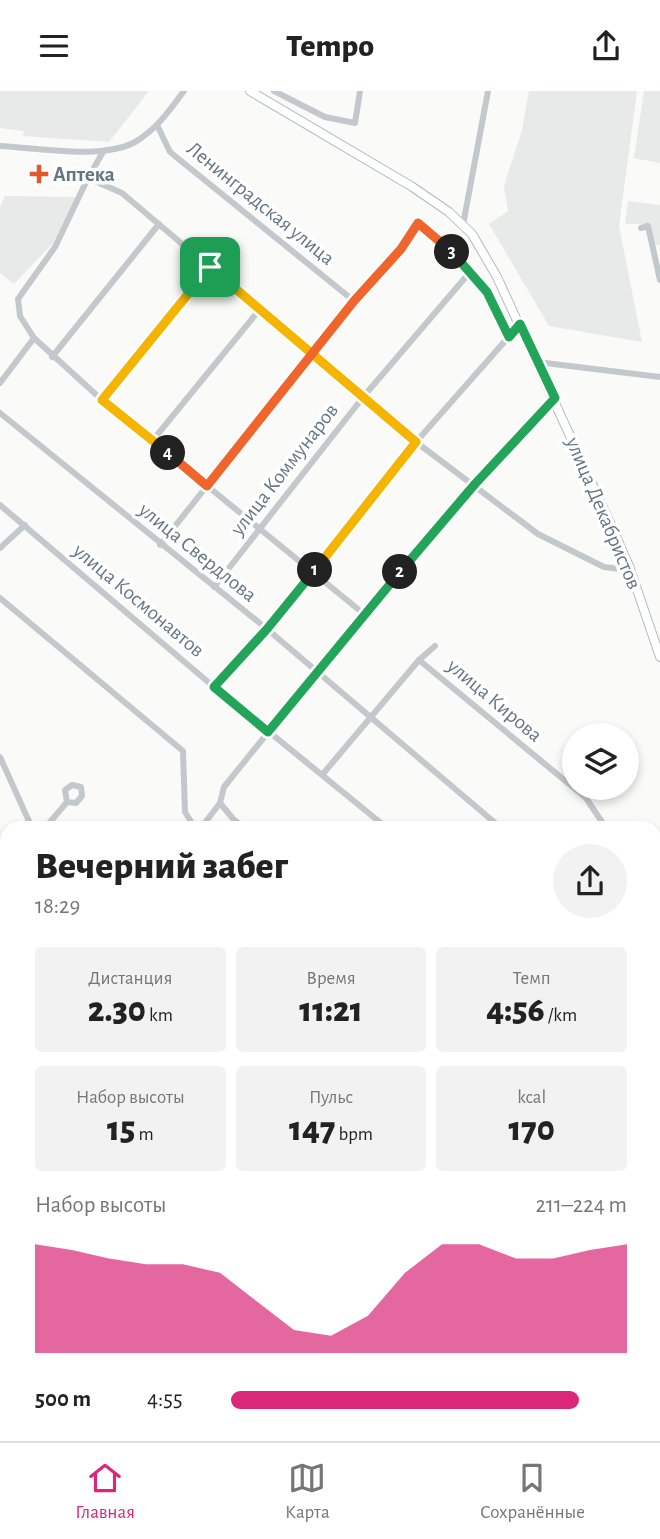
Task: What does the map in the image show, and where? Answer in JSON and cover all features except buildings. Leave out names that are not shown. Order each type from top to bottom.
[{"type":"main road","name":"улица Декабристов","points":[[250,91],[411,186],[449,212],[483,249],[555,398],[629,566],[660,657]]},
{"type":"street","points":[[0,146],[103,152],[135,142],[157,125],[184,91]]},
{"type":"street","points":[[274,91],[325,117],[355,123],[360,91]]},
{"type":"street","points":[[463,225],[488,91]]},
{"type":"street","name":"Ленинградская улица","points":[[157,125],[170,152],[354,301]]},
{"type":"street","points":[[103,152],[55,247],[18,299],[20,316],[34,338],[52,357],[312,574],[364,614]]},
{"type":"street","points":[[88,178],[122,193],[416,442],[538,534],[604,567],[620,569],[629,566]]},
{"type":"street","points":[[160,545],[354,301],[401,249],[418,223],[450,249],[487,292],[509,337]]},
{"type":"street","points":[[52,357],[159,224]]},
{"type":"street","points":[[641,228],[648,226],[660,280]]},
{"type":"street","points":[[102,400],[210,267]]},
{"type":"street","name":"улица Коммунаров","points":[[214,587],[364,396],[470,272]]},
{"type":"street","points":[[153,440],[260,309]]},
{"type":"street","points":[[214,687],[267,629],[416,442],[520,324]]},
{"type":"street","points":[[0,383],[34,338]]},
{"type":"street","points":[[537,362],[660,377]]},
{"type":"street","points":[[206,821],[219,803],[224,787],[316,672],[475,484],[555,398]]},
{"type":"street","name":"улица Свердлова","points":[[0,413],[267,629],[493,821]]},
{"type":"street","name":"улица Космонавтов","points":[[0,505],[214,687],[378,821]]},
{"type":"street","points":[[0,548],[25,525]]},
{"type":"street","points":[[0,598],[183,751],[185,812],[191,821]]},
{"type":"street","points":[[322,775],[419,660],[435,646]]},
{"type":"street","name":"улица Кирова","points":[[419,660],[586,798],[601,821]]},
{"type":"street","points":[[0,757],[29,821]]},
{"type":"street","points":[[51,821],[67,802]]},
{"type":"street","points":[[219,803],[233,821]]},
{"type":"shaded area","points":[[0,91],[149,91],[109,142],[23,136],[24,131],[0,128]]},
{"type":"shaded area","points":[[529,91],[637,91],[619,226],[642,342],[549,326],[489,224],[508,211],[504,186],[522,130]]},
{"type":"shaded area","points":[[644,91],[660,91],[660,163],[634,158]]},
{"type":"shaded area","points":[[5,196],[76,197],[54,242],[14,284],[0,273],[0,207]]},
{"type":"shaded area","points":[[628,201],[660,205],[660,245],[652,245],[651,224],[625,224]]},
{"type":"place","name":"Аптека","points":[[39,174]]},
{"type":"route","points":[[210,267],[102,400],[207,486],[313,354],[354,301],[401,249],[418,223],[450,249],[487,292],[509,337],[520,324],[555,398],[475,484],[268,732],[214,687],[267,629],[416,442],[364,396],[313,354],[210,267]]}]
